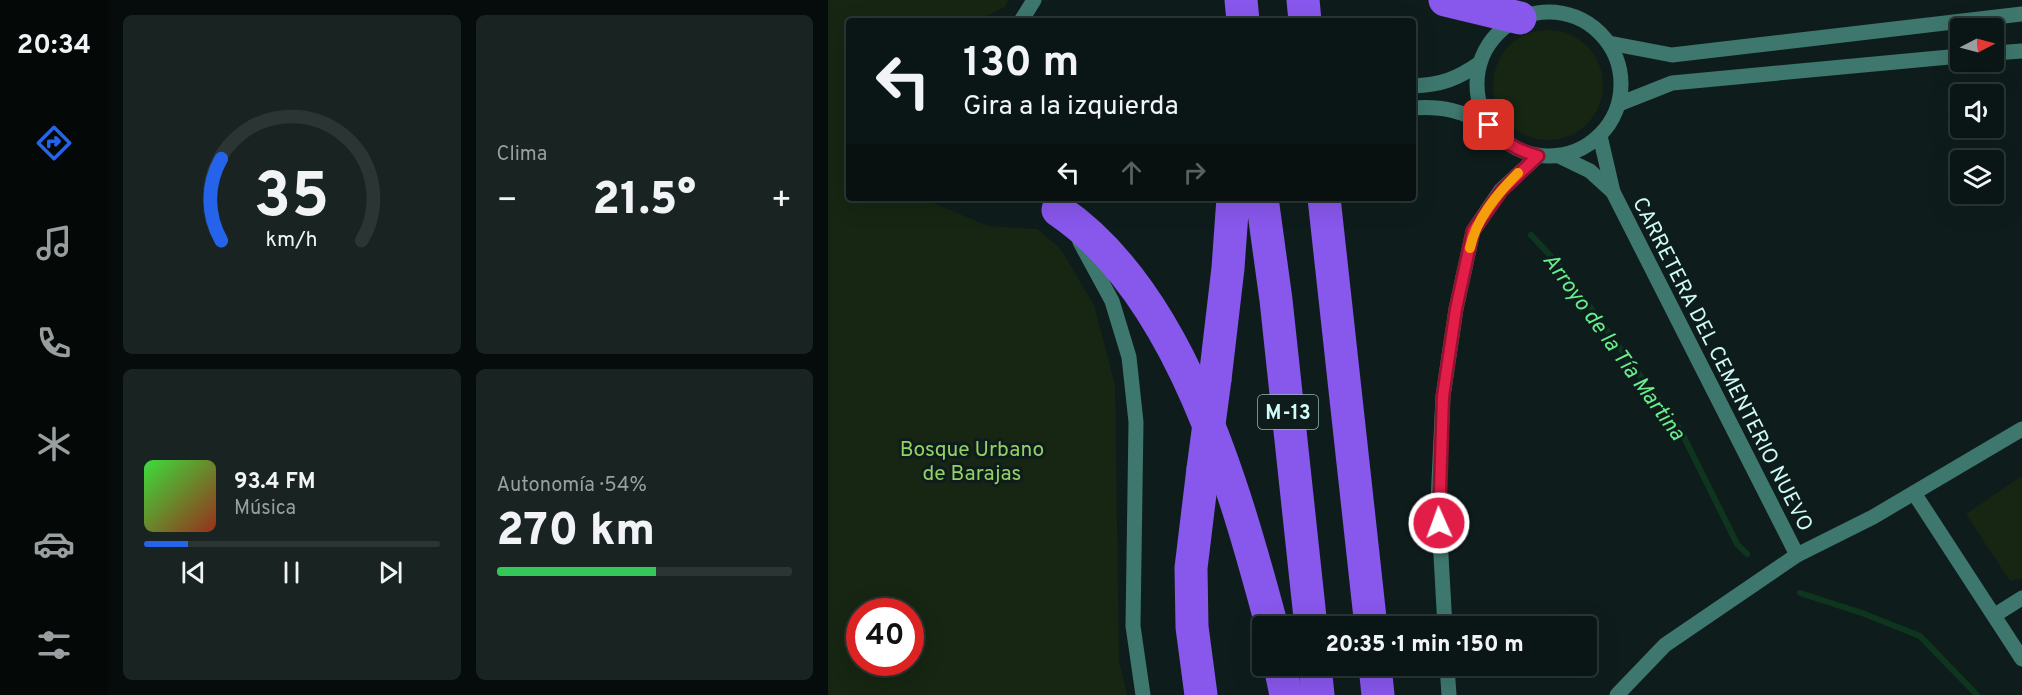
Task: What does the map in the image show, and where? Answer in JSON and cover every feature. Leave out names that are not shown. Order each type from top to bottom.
[{"type":"highway","points":[[1445,0],[1536,10]]},
{"type":"highway","points":[[1201,695],[1192,627],[1191,568],[1228,268],[1233,201]]},
{"type":"highway","name":"M-13","points":[[1262,201],[1278,312],[1310,616]]},
{"type":"highway","name":"M-13","points":[[1324,201],[1370,616]]},
{"type":"highway","points":[[1053,204],[1078,224],[1112,257],[1148,305],[1191,384],[1240,514],[1269,616]]},
{"type":"highway","points":[[1282,676],[1286,695]]},
{"type":"highway","points":[[1316,676],[1318,695]]},
{"type":"highway","points":[[1376,676],[1378,695]]},
{"type":"street","points":[[1023,18],[1034,0]]},
{"type":"street","points":[[1536,10],[1570,14],[1592,26],[1609,43],[1617,57],[1621,73],[1619,104],[1612,122],[1600,136],[1574,153],[1538,156],[1519,150],[1502,140],[1489,125],[1479,105],[1476,84],[1479,63],[1488,44],[1502,29],[1536,10]]},
{"type":"street","points":[[1609,43],[1672,55],[2022,14]]},
{"type":"street","points":[[2004,52],[2022,51]]},
{"type":"street","points":[[2004,55],[2022,62]]},
{"type":"street","points":[[1619,104],[1672,82],[1950,57]]},
{"type":"street","points":[[1416,86],[1459,78],[1479,63]]},
{"type":"street","points":[[1416,108],[1435,107],[1463,112],[1489,125]]},
{"type":"street","name":"CARRETERA DEL CEMENTERIO NUEVO","points":[[1600,136],[1612,192],[1797,555]]},
{"type":"street","points":[[1444,616],[1438,502],[1443,396],[1456,309],[1473,231],[1502,190],[1538,156]]},
{"type":"street","name":"CARRETERA DEL CEMENTERIO NUEVO","points":[[1559,156],[1590,171],[1612,192]]},
{"type":"street","points":[[1053,204],[1086,251],[1112,301],[1129,357],[1136,422],[1133,626],[1143,695]]},
{"type":"street","name":"CARRETERA DEL CEMENTERIO NUEVO","points":[[1617,695],[1665,645],[1797,555],[1873,517],[2022,429]]},
{"type":"street","points":[[1914,493],[2022,659]]},
{"type":"street","points":[[1995,615],[2022,598]]},
{"type":"street","points":[[1448,676],[1449,695]]},
{"type":"green space","name":"Bosque Urbano de Barajas","points":[[828,0],[1008,0],[1005,7],[982,18],[846,18],[846,201],[933,201],[988,226],[1037,229],[1060,248],[1094,305],[1115,385],[1119,660],[1127,695],[828,695]]},
{"type":"green space","points":[[1548,30],[1569,34],[1587,46],[1599,64],[1603,85],[1599,106],[1587,124],[1569,136],[1548,140],[1527,136],[1509,124],[1497,106],[1493,85],[1497,64],[1509,46],[1527,34]]},
{"type":"green space","points":[[2022,476],[2022,578],[2010,581],[1966,514]]},
{"type":"waterway","name":"Arroyo de la Tía Martina","points":[[1531,235],[1559,265],[1681,431],[1737,544],[1747,554]]},
{"type":"waterway","name":"Arroyo de la Tía Martina","points":[[1800,593],[1862,613],[1920,636],[1977,695]]},
{"type":"slow traffic","points":[[1470,248],[1473,231],[1502,190],[1518,173]]},
{"type":"route","points":[[1439,523],[1443,396],[1456,309],[1473,231],[1502,190],[1538,156],[1519,150],[1502,140],[1489,125]]}]
